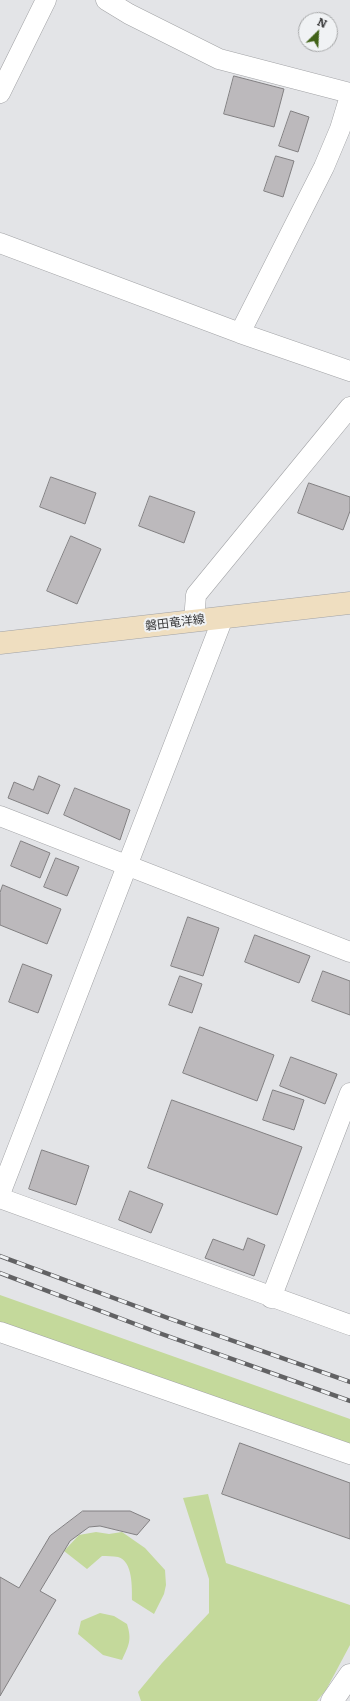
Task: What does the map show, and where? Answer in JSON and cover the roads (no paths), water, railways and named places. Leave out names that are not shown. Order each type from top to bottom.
[{"type":"main road","name":"磐田竜洋線","points":[[0,643],[350,602]]},
{"type":"street","points":[[0,93],[46,0]]},
{"type":"street","points":[[106,0],[129,14],[219,59],[350,94],[340,129],[324,167],[240,333]]},
{"type":"street","points":[[0,243],[240,333],[350,371]]},
{"type":"street","points":[[194,621],[196,596],[350,407]]},
{"type":"street","points":[[0,1194],[223,618]]},
{"type":"street","points":[[0,816],[350,952]]},
{"type":"street","points":[[271,1298],[350,1093]]},
{"type":"street","points":[[0,1198],[271,1298],[350,1325]]},
{"type":"street","points":[[0,1332],[350,1454]]},
{"type":"street","points":[[332,1701],[350,1675]]},
{"type":"railway","points":[[0,1256],[168,1318],[350,1382]]},
{"type":"railway","points":[[0,1273],[159,1333],[350,1401]]}]
